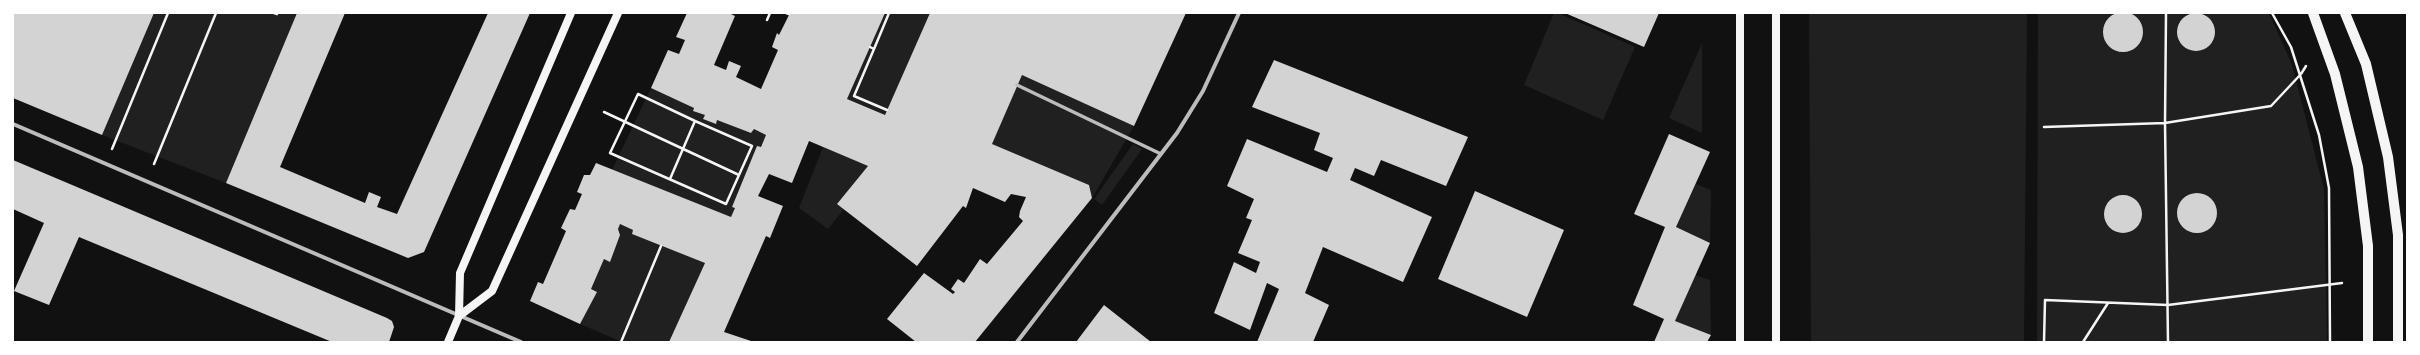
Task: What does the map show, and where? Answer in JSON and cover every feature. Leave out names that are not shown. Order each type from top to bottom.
[{"type":"main road","points":[[448,342],[459,316],[460,273],[571,13]]},
{"type":"main road","points":[[459,316],[492,291],[618,13]]},
{"type":"main road","points":[[1740,13],[1740,342]]},
{"type":"main road","points":[[1776,13],[1776,342]]},
{"type":"main road","points":[[2313,13],[2335,74],[2358,167],[2368,246],[2368,342]]},
{"type":"main road","points":[[2345,13],[2366,64],[2388,157],[2398,236],[2398,342]]},
{"type":"street","points":[[1017,342],[1177,133],[1203,91],[1239,13]]},
{"type":"street","points":[[1017,85],[1162,154]]},
{"type":"street","points":[[13,124],[521,342]]},
{"type":"path","points":[[106,164],[168,13]]},
{"type":"path","points":[[154,164],[216,13]]},
{"type":"path","points":[[767,20],[770,13]]},
{"type":"path","points":[[887,110],[854,96],[889,13]]},
{"type":"path","points":[[2166,13],[2165,123],[2168,342]]},
{"type":"path","points":[[2272,13],[2291,47],[2301,74],[2319,136],[2328,188],[2330,342]]},
{"type":"path","points":[[870,47],[874,49]]},
{"type":"path","points":[[2044,127],[2165,123],[2271,106],[2301,74],[2306,66]]},
{"type":"path","points":[[638,94],[752,146],[726,204],[610,153],[624,122],[638,94]]},
{"type":"path","points":[[604,112],[739,175]]},
{"type":"path","points":[[670,179],[696,121]]},
{"type":"path","points":[[621,342],[661,246]]},
{"type":"path","points":[[2044,342],[2045,300],[2168,305],[2342,283]]},
{"type":"path","points":[[2083,342],[2108,303]]},
{"type":"shaded area","points":[[154,13],[297,13],[226,183],[102,135]]},
{"type":"shaded area","points":[[885,13],[930,13],[885,115],[847,99]]},
{"type":"shaded area","points":[[1554,13],[1558,13],[1635,47],[1603,120],[1524,85]]},
{"type":"shaded area","points":[[1809,13],[2027,13],[2024,342],[1811,342]]},
{"type":"shaded area","points":[[2038,13],[2269,13],[2292,65],[2324,189],[2327,342],[2037,342]]},
{"type":"shaded area","points":[[1702,43],[1702,133],[1669,118]]},
{"type":"shaded area","points":[[1022,75],[1134,126],[1092,198],[1089,185],[992,144]]},
{"type":"shaded area","points":[[651,88],[694,108],[693,111],[705,115],[703,119],[716,124],[717,120],[751,133],[754,129],[766,135],[733,207],[735,208],[731,217],[612,170]]},
{"type":"shaded area","points":[[1133,144],[1142,149],[1102,205],[1094,199]]},
{"type":"shaded area","points":[[823,147],[868,166],[837,204],[844,209],[828,229],[799,208]]},
{"type":"shaded area","points":[[1696,184],[1711,190],[1710,243],[1676,227]]},
{"type":"shaded area","points":[[620,224],[633,230],[632,234],[705,263],[669,342],[622,342],[580,324],[597,292],[591,289],[604,259],[610,261],[620,235],[618,229]]},
{"type":"shaded area","points":[[1695,275],[1710,280],[1711,335],[1675,321]]},
{"type":"building","points":[[2123,12],[2131,14],[2137,18],[2141,24],[2143,32],[2141,40],[2137,46],[2131,50],[2123,52],[2115,50],[2109,46],[2105,40],[2103,32],[2105,24],[2109,18],[2115,14]]},
{"type":"building","points":[[13,13],[154,13],[102,135],[13,98]]},
{"type":"building","points":[[297,13],[345,13],[280,167],[365,203],[369,192],[381,197],[377,207],[397,214],[488,13],[530,13],[424,252],[408,258],[226,183]]},
{"type":"building","points":[[687,13],[729,13],[735,16],[714,65],[726,70],[729,61],[741,66],[736,77],[761,89],[778,50],[772,47],[777,33],[779,35],[790,13],[885,13],[847,99],[885,115],[930,13],[1186,13],[1134,126],[1022,75],[992,144],[1089,185],[1092,198],[975,342],[916,342],[887,319],[924,273],[953,294],[955,292],[951,289],[958,279],[964,283],[980,259],[987,264],[1023,221],[1019,217],[1026,197],[1011,194],[1005,202],[973,188],[966,208],[963,206],[917,266],[837,204],[868,166],[809,141],[792,183],[769,174],[758,196],[783,206],[770,238],[766,236],[724,332],[754,342],[669,342],[705,263],[632,234],[633,230],[620,224],[618,229],[620,235],[610,262],[604,259],[591,289],[597,292],[580,324],[530,301],[538,282],[543,284],[566,231],[561,228],[570,209],[575,210],[582,194],[577,192],[584,175],[590,175],[596,163],[731,217],[735,208],[732,207],[757,146],[761,147],[766,135],[754,129],[751,133],[717,120],[716,124],[703,119],[705,115],[693,111],[694,108],[651,88],[668,50],[679,54],[685,40],[676,37]]},
{"type":"building","points":[[1565,13],[1659,13],[1644,47]]},
{"type":"building","points":[[2192,13],[2200,13],[2210,18],[2214,25],[2214,39],[2210,46],[2200,51],[2192,51],[2182,46],[2180,43],[2177,36],[2177,28],[2182,18],[2185,16]]},
{"type":"building","points":[[1274,60],[1468,137],[1446,186],[1381,160],[1374,176],[1355,168],[1350,180],[1432,217],[1403,282],[1323,247],[1305,293],[1329,305],[1313,342],[1257,342],[1279,289],[1267,283],[1250,330],[1214,313],[1234,262],[1256,273],[1260,262],[1238,253],[1252,220],[1246,218],[1254,199],[1227,186],[1247,139],[1327,172],[1333,158],[1314,150],[1320,133],[1252,107]]},
{"type":"building","points":[[1669,134],[1710,152],[1676,227],[1710,243],[1675,321],[1711,335],[1707,342],[1654,342],[1664,319],[1633,305],[1665,227],[1634,214]]},
{"type":"building","points":[[13,160],[387,318],[392,321],[394,327],[389,342],[332,342],[79,237],[49,305],[14,291],[44,223],[13,209]]},
{"type":"building","points":[[1475,191],[1564,230],[1527,317],[1438,279]]},
{"type":"building","points":[[2197,193],[2211,199],[2217,213],[2211,227],[2197,233],[2183,227],[2177,213],[2183,199]]},
{"type":"building","points":[[2119,195],[2127,195],[2137,200],[2141,207],[2141,221],[2137,228],[2127,233],[2119,233],[2109,228],[2107,225],[2104,218],[2104,210],[2109,200],[2112,198]]},
{"type":"building","points":[[1104,305],[1151,342],[1076,342]]}]
